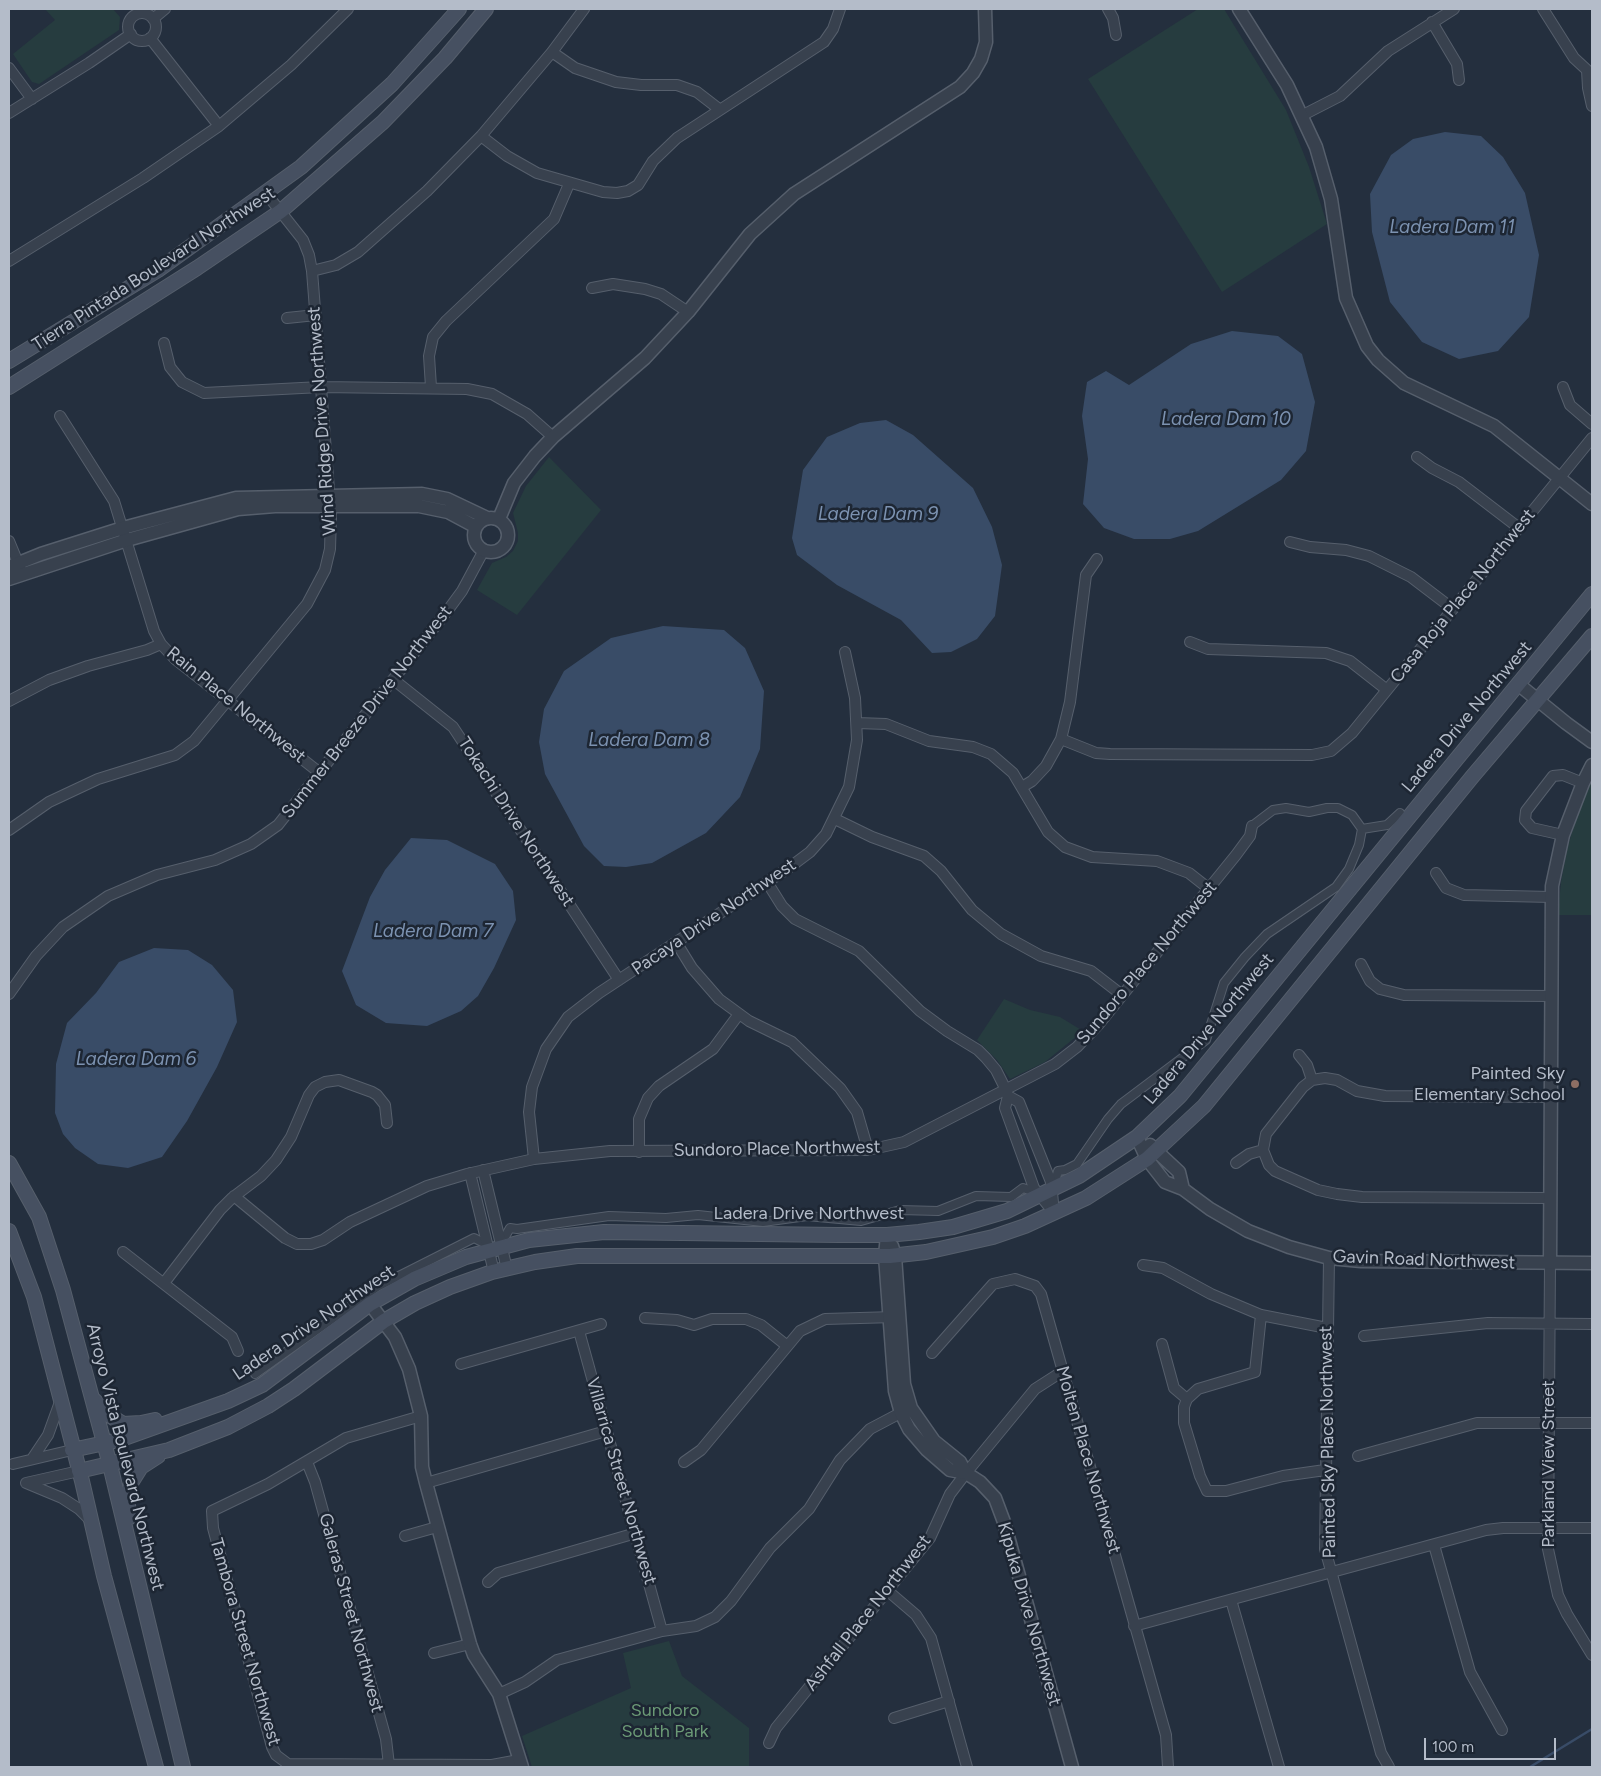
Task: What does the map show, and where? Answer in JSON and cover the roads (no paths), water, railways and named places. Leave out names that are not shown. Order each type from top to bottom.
[{"type":"main road","name":"Tierra Pintada Boulevard Northwest","points":[[9,361],[158,270],[301,167],[392,84],[459,9]]},
{"type":"main road","name":"Tierra Pintada Boulevard Northwest","points":[[9,387],[197,268],[280,211],[389,116],[445,58],[486,9]]},
{"type":"main road","name":"Ladera Drive Northwest","points":[[72,1450],[119,1440],[197,1413],[262,1385],[370,1304],[414,1279],[495,1244],[604,1232],[887,1235],[953,1227],[1007,1211],[1044,1188],[1079,1176],[1137,1136],[1180,1096],[1592,594]]},
{"type":"main road","points":[[79,1471],[169,1450],[228,1427],[268,1406],[384,1321],[415,1303],[450,1287],[501,1270],[576,1256],[890,1256],[926,1252],[993,1237],[1086,1198],[1158,1150],[1204,1106],[1537,699],[1592,636]]},
{"type":"main road","name":"Arroyo Vista Boulevard Northwest","points":[[9,1163],[38,1217],[63,1290],[110,1464],[184,1767]]},
{"type":"main road","points":[[9,1231],[34,1297],[72,1450],[156,1767]]},
{"type":"main road","points":[[91,1397],[109,1416],[123,1424],[141,1423],[182,1413],[197,1413]]},
{"type":"main road","points":[[137,1578],[141,1563],[128,1506],[131,1483],[141,1467],[169,1450]]},
{"type":"street","points":[[126,9],[133,17]]},
{"type":"street","points":[[153,19],[165,9]]},
{"type":"street","points":[[9,261],[143,178],[219,126],[291,65],[348,9]]},
{"type":"street","points":[[312,271],[336,265],[358,252],[427,191],[481,136],[552,52],[584,9]]},
{"type":"street","points":[[481,136],[507,156],[537,173],[569,184],[603,192],[618,193],[628,191],[638,185],[653,161],[677,138],[824,42],[833,29],[840,9]]},
{"type":"street","points":[[9,579],[16,568],[125,534],[238,509],[422,494],[447,499],[493,518],[508,530],[507,542],[498,550],[484,550],[476,542],[474,536],[476,527],[493,518],[514,483],[552,437],[645,358],[688,312],[750,234],[794,194],[960,88],[973,73],[981,59],[986,42],[985,9]]},
{"type":"street","points":[[1108,9],[1113,18],[1116,35]]},
{"type":"street","points":[[1239,9],[1287,85],[1303,115],[1316,147],[1332,199],[1346,298],[1367,346],[1378,360],[1404,383],[1436,400],[1494,426],[1592,504]]},
{"type":"street","points":[[1303,115],[1340,96],[1388,51],[1454,9]]},
{"type":"street","points":[[1543,9],[1574,58],[1588,70],[1588,88],[1592,106]]},
{"type":"street","points":[[141,13],[153,19],[156,27],[150,38],[137,40],[131,34],[129,25],[133,17],[141,13]]},
{"type":"street","points":[[1432,22],[1457,64],[1459,80]]},
{"type":"street","points":[[9,113],[89,63],[131,34]]},
{"type":"street","points":[[150,38],[219,126]]},
{"type":"street","points":[[552,52],[575,68],[616,82],[684,87],[697,92],[720,110]]},
{"type":"street","points":[[9,68],[32,99]]},
{"type":"street","points":[[431,387],[429,356],[433,337],[446,321],[554,219],[569,184]]},
{"type":"street","name":"Wind Ridge Drive Northwest","points":[[9,830],[49,802],[98,779],[175,755],[194,741],[307,604],[319,583],[330,549],[330,500],[312,271],[309,254],[302,240],[266,192]]},
{"type":"street","points":[[592,288],[614,284],[646,289],[661,294],[688,312]]},
{"type":"street","points":[[287,318],[316,314]]},
{"type":"street","points":[[164,342],[170,367],[182,382],[204,393],[321,387],[431,387],[467,389],[492,394],[527,414],[552,437]]},
{"type":"street","points":[[1563,387],[1570,405],[1592,424]]},
{"type":"street","name":"Rain Place Northwest","points":[[60,416],[114,502],[154,631],[161,644],[175,659],[320,773]]},
{"type":"street","name":"Casa Roja Place Northwest","points":[[1061,739],[1096,752],[1110,754],[1312,755],[1331,751],[1352,733],[1592,438]]},
{"type":"street","points":[[1417,457],[1432,468],[1459,482],[1519,528]]},
{"type":"street","points":[[330,500],[419,506],[448,512],[476,527]]},
{"type":"street","points":[[9,541],[16,568]]},
{"type":"street","points":[[1290,542],[1310,547],[1346,550],[1369,556],[1411,577],[1453,609]]},
{"type":"street","name":"Summer Breeze Drive Northwest","points":[[9,994],[36,956],[63,927],[108,896],[157,876],[215,860],[251,844],[278,825],[394,680],[462,591],[484,550]]},
{"type":"street","points":[[1022,788],[1032,781],[1046,766],[1061,739],[1070,702],[1086,575],[1097,559]]},
{"type":"street","points":[[1190,642],[1208,650],[1326,653],[1350,661],[1387,690]]},
{"type":"street","points":[[9,701],[49,680],[161,644]]},
{"type":"street","name":"Pacaya Drive Northwest","points":[[534,1159],[529,1122],[532,1087],[546,1048],[568,1017],[619,980],[810,852],[826,834],[844,799],[852,775],[857,723],[854,690],[845,652]]},
{"type":"street","name":"Tokachi Drive Northwest","points":[[394,680],[453,727],[619,980]]},
{"type":"street","points":[[1518,684],[1592,742]]},
{"type":"street","points":[[857,723],[886,724],[929,741],[981,750],[1003,764],[1022,788],[1048,832],[1065,847],[1092,857],[1157,862],[1189,873],[1208,888]]},
{"type":"street","points":[[1550,1263],[1551,896],[1554,872],[1563,835],[1592,765]]},
{"type":"street","points":[[1563,835],[1532,828],[1525,820],[1526,811],[1553,776],[1563,775],[1583,783]]},
{"type":"street","points":[[1044,1188],[1058,1171],[1077,1164],[1108,1119],[1121,1104],[1206,1040],[1224,983],[1267,934],[1336,887],[1349,869],[1359,845],[1362,829],[1352,816],[1338,808],[1308,812],[1286,808],[1273,810],[1252,826]]},
{"type":"street","points":[[1362,829],[1387,826],[1400,813]]},
{"type":"street","points":[[835,819],[872,837],[924,856],[941,871],[972,910],[1001,934],[1041,956],[1091,971],[1122,995]]},
{"type":"street","name":"Sundoro Place Northwest","points":[[234,1196],[284,1238],[296,1244],[311,1244],[323,1240],[350,1222],[410,1193],[470,1173],[534,1159],[591,1152],[868,1150],[890,1147],[916,1137],[1007,1093],[1055,1064],[1072,1051],[1088,1036],[1236,855],[1250,836],[1252,826]]},
{"type":"street","points":[[1436,873],[1446,888],[1464,895],[1551,896]]},
{"type":"street","points":[[767,882],[782,906],[796,919],[859,951],[920,1011],[947,1031],[978,1050],[996,1070],[1007,1093],[1019,1102],[1044,1188],[1054,1213]]},
{"type":"street","points":[[676,942],[699,978],[719,998],[739,1014],[792,1042],[840,1088],[857,1112],[868,1150]]},
{"type":"street","points":[[1361,964],[1370,981],[1392,993],[1418,996],[1550,996]]},
{"type":"street","points":[[639,1152],[639,1119],[648,1098],[659,1086],[713,1048],[739,1014]]},
{"type":"street","points":[[1299,1055],[1307,1065],[1312,1080]]},
{"type":"street","points":[[1549,1097],[1384,1096],[1358,1091],[1337,1080],[1325,1078],[1312,1080],[1303,1087],[1266,1134],[1264,1150],[1269,1165],[1275,1172],[1310,1187],[1336,1194],[1362,1197],[1549,1198]]},
{"type":"street","points":[[164,1283],[203,1231],[234,1196],[261,1176],[276,1160],[291,1137],[312,1091],[319,1084],[333,1080],[343,1081],[378,1095],[385,1105],[387,1122]]},
{"type":"street","points":[[1007,1093],[1005,1108],[1034,1188],[1044,1188]]},
{"type":"street","points":[[1137,1136],[1158,1150],[1179,1172],[1182,1189]]},
{"type":"street","name":"Gavin Road Northwest","points":[[1137,1136],[1146,1159],[1165,1182],[1182,1189],[1210,1209],[1248,1231],[1289,1247],[1329,1258],[1361,1261],[1592,1263]]},
{"type":"street","points":[[1236,1163],[1249,1154],[1264,1150]]},
{"type":"street","points":[[483,1170],[501,1270]]},
{"type":"street","points":[[470,1173],[495,1244]]},
{"type":"street","points":[[495,1244],[510,1228],[518,1229],[609,1216],[666,1218],[698,1214],[763,1222],[807,1216],[860,1221],[900,1210],[938,1211],[976,1196],[1011,1196],[1023,1188],[1044,1188]]},
{"type":"street","name":"Kipuka Drive Northwest","points":[[887,1235],[895,1317],[894,1391],[906,1410],[909,1429],[927,1450],[950,1470],[966,1472],[980,1482],[995,1498],[1004,1522],[1072,1767]]},
{"type":"street","points":[[255,1374],[377,1287],[474,1238],[495,1244]]},
{"type":"street","points":[[123,1252],[232,1337],[238,1351]]},
{"type":"street","name":"Painted Sky Place Northwest","points":[[1329,1258],[1325,1549],[1381,1753],[1389,1767]]},
{"type":"street","name":"Parkland View Street","points":[[1550,1263],[1548,1550],[1558,1595],[1567,1614],[1592,1655]]},
{"type":"street","points":[[1143,1265],[1163,1268],[1211,1294],[1261,1315],[1327,1328]]},
{"type":"street","name":"Molten Place Northwest","points":[[932,1353],[984,1291],[993,1284],[1015,1279],[1030,1284],[1040,1294],[1166,1735],[1168,1767]]},
{"type":"street","points":[[288,1766],[521,1764],[500,1694],[474,1655],[470,1644],[422,1467],[421,1416],[402,1350],[384,1321],[370,1304]]},
{"type":"street","points":[[1261,1315],[1254,1372],[1198,1389],[1187,1399],[1184,1407],[1184,1423],[1200,1476],[1207,1491],[1226,1491],[1283,1476],[1325,1470]]},
{"type":"street","points":[[684,1462],[701,1450],[786,1345],[800,1331],[825,1319],[895,1317]]},
{"type":"street","points":[[646,1318],[677,1320],[694,1325],[712,1319],[746,1319],[761,1325],[786,1345]]},
{"type":"street","points":[[1364,1336],[1488,1323],[1592,1324]]},
{"type":"street","points":[[461,1364],[601,1324]]},
{"type":"street","name":"Villarrica Street Northwest","points":[[579,1331],[662,1631]]},
{"type":"street","points":[[1162,1344],[1174,1388],[1187,1399]]},
{"type":"street","name":"Ashfall Place Northwest","points":[[769,1743],[776,1728],[930,1538],[950,1494],[966,1472],[1035,1389],[1063,1371]]},
{"type":"street","points":[[32,1459],[48,1435],[60,1402]]},
{"type":"street","points":[[500,1694],[525,1682],[556,1660],[662,1631],[696,1626],[715,1617],[731,1602],[770,1548],[809,1509],[840,1460],[870,1430],[906,1410]]},
{"type":"street","points":[[307,1462],[346,1438],[421,1416]]},
{"type":"street","points":[[1358,1456],[1477,1423],[1592,1423]]},
{"type":"street","points":[[426,1482],[606,1431]]},
{"type":"street","points":[[13,1464],[72,1450]]},
{"type":"street","name":"Tambora Street Northwest","points":[[288,1766],[272,1747],[212,1528],[212,1511],[307,1462]]},
{"type":"street","name":"Galeras Street Northwest","points":[[307,1462],[315,1482],[381,1720],[389,1765]]},
{"type":"street","points":[[79,1471],[24,1484],[62,1498],[92,1522]]},
{"type":"street","points":[[405,1536],[437,1527]]},
{"type":"street","points":[[1134,1626],[1486,1530],[1548,1527],[1592,1528]]},
{"type":"street","points":[[488,1582],[498,1573],[636,1533]]},
{"type":"street","points":[[1434,1545],[1470,1672],[1502,1730]]},
{"type":"street","points":[[888,1591],[916,1616],[931,1638],[967,1767]]},
{"type":"street","points":[[1232,1600],[1278,1767]]},
{"type":"street","points":[[434,1653],[470,1644]]},
{"type":"street","points":[[894,1718],[949,1701]]},
{"type":"water","name":"Ladera Dam 11","points":[[1445,132],[1481,136],[1503,157],[1525,193],[1539,255],[1529,317],[1498,351],[1459,359],[1422,342],[1390,302],[1372,232],[1370,194],[1391,155],[1413,139]]},
{"type":"water","name":"Ladera Dam 10","points":[[1232,331],[1278,336],[1302,354],[1315,402],[1306,451],[1281,480],[1198,531],[1170,539],[1134,539],[1104,528],[1083,504],[1088,459],[1082,416],[1087,382],[1106,371],[1129,385],[1191,344]]},
{"type":"water","name":"Ladera Dam 9","points":[[886,420],[913,435],[973,488],[992,527],[1002,565],[995,616],[977,639],[951,652],[932,653],[901,620],[837,585],[797,555],[792,538],[803,470],[827,437],[860,423]]},
{"type":"water","name":"Ladera Dam 8","points":[[663,626],[724,630],[745,648],[764,691],[760,749],[740,797],[706,833],[652,863],[626,867],[604,866],[584,846],[545,774],[539,742],[544,709],[564,671],[611,638]]},
{"type":"water","name":"Ladera Dam 7","points":[[411,838],[447,840],[495,864],[513,891],[516,920],[494,968],[478,996],[461,1011],[427,1026],[386,1023],[356,1005],[342,971],[370,897],[385,870]]},
{"type":"water","name":"Ladera Dam 6","points":[[154,948],[188,950],[212,965],[233,990],[237,1022],[217,1067],[187,1121],[162,1157],[128,1168],[98,1164],[75,1148],[63,1134],[55,1113],[56,1064],[67,1023],[96,993],[119,962]]},
{"type":"waterway","points":[[1530,1767],[1592,1729]]},
{"type":"place","name":"Painted Sky Elementary School","points":[[1575,1084]]},
{"type":"park label","name":"Sundoro South Park","points":[[665,1721]]}]
